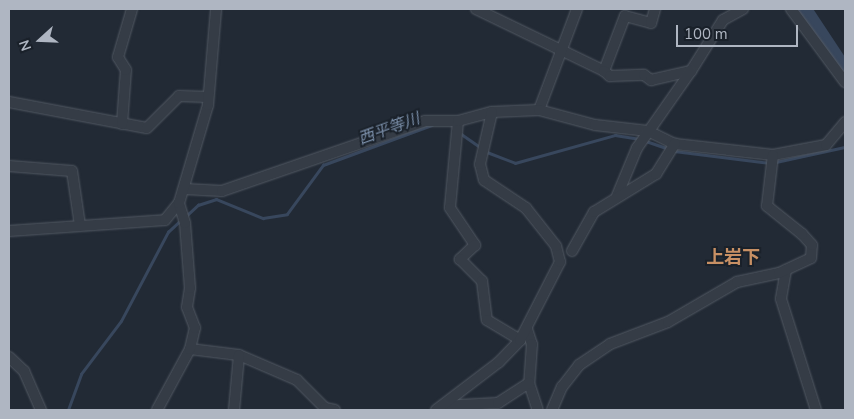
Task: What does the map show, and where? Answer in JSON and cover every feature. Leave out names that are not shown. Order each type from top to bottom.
[{"type":"street","points":[[122,124],[126,70],[118,57],[132,9]]},
{"type":"street","points":[[158,410],[190,349],[195,328],[187,307],[190,288],[185,223],[181,207],[208,97],[216,9]]},
{"type":"street","points":[[476,9],[604,71],[610,76],[644,75],[651,80],[691,71]]},
{"type":"street","points":[[538,110],[577,9]]},
{"type":"street","points":[[604,71],[624,16],[651,23],[655,9]]},
{"type":"street","points":[[617,196],[648,131],[668,109],[723,20],[743,9]]},
{"type":"street","points":[[791,9],[845,82]]},
{"type":"street","points":[[9,102],[147,128],[179,96],[208,97]]},
{"type":"street","points":[[185,189],[222,191],[425,121],[458,122],[492,112],[538,110],[596,125],[648,131],[675,144],[773,155],[826,145],[845,122]]},
{"type":"street","points":[[440,408],[499,362],[520,340],[527,329],[561,255],[526,208],[486,183],[480,170],[492,112]]},
{"type":"street","points":[[458,122],[450,208],[475,245],[460,259],[482,281],[487,320],[520,340]]},
{"type":"street","points":[[572,251],[594,212],[617,196],[648,180],[670,155],[675,144]]},
{"type":"street","points":[[552,410],[562,387],[579,365],[610,344],[668,322],[737,282],[786,270],[806,261],[813,252],[802,234],[767,206],[773,155]]},
{"type":"street","points":[[9,166],[72,171],[80,225]]},
{"type":"street","points":[[9,231],[165,220],[181,207]]},
{"type":"street","points":[[786,270],[781,300],[816,410]]},
{"type":"street","points":[[527,329],[532,344],[529,383],[538,410]]},
{"type":"street","points":[[190,349],[239,355],[297,380],[325,408],[335,410]]},
{"type":"street","points":[[234,410],[239,355]]},
{"type":"street","points":[[9,357],[24,371],[41,410]]},
{"type":"street","points":[[440,408],[465,408],[498,403],[529,383]]},
{"type":"waterway","points":[[804,9],[845,71]]},
{"type":"waterway","name":"西平等川","points":[[185,217],[198,205],[216,199],[263,218],[287,214],[323,165],[432,125]]},
{"type":"waterway","name":"西平等川","points":[[460,133],[480,147]]},
{"type":"waterway","name":"西平等川","points":[[487,152],[515,163],[615,135],[640,139]]},
{"type":"waterway","name":"西平等川","points":[[646,141],[669,149]]},
{"type":"waterway","name":"西平等川","points":[[776,162],[845,147]]},
{"type":"waterway","name":"西平等川","points":[[674,151],[770,163]]},
{"type":"waterway","name":"西平等川","points":[[68,410],[81,374],[121,321],[168,232],[181,220]]},
{"type":"district","name":"上岩下","points":[[733,257]]}]
